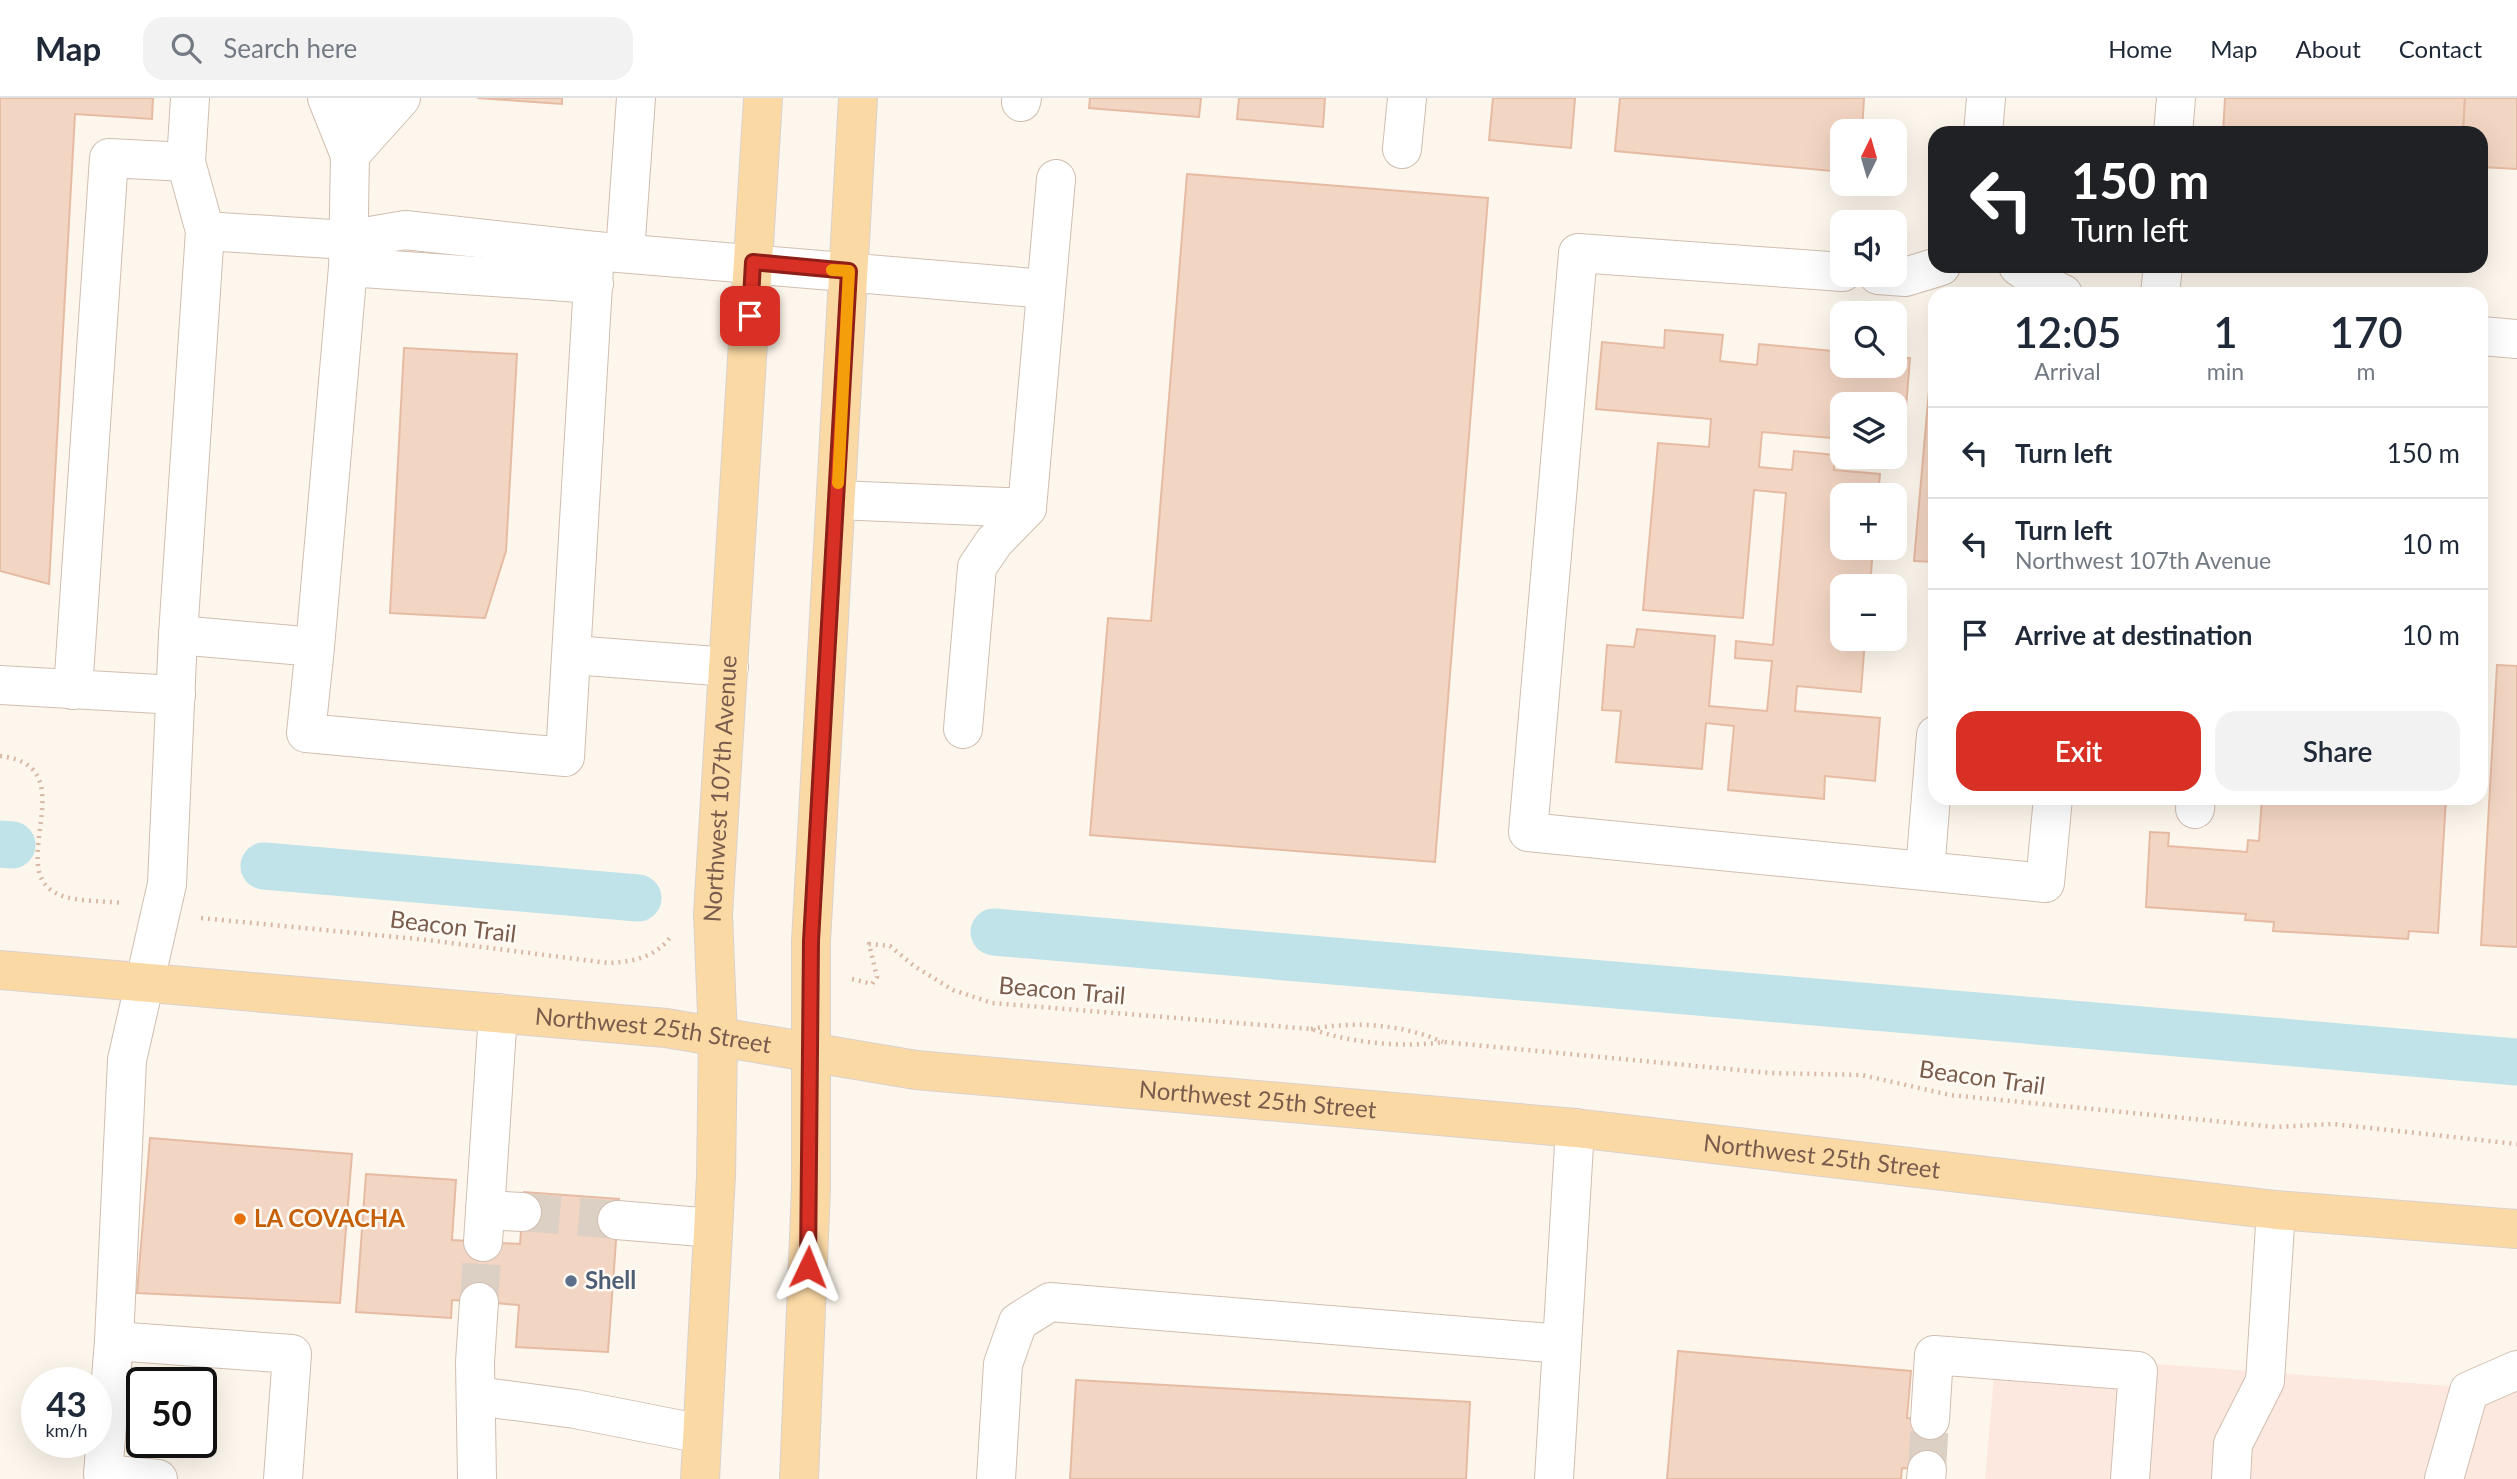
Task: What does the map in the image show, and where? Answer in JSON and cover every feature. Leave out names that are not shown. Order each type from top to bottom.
[{"type":"main road","name":"Northwest 107th Avenue","points":[[700,1479],[713,1228],[718,1038],[713,914],[763,98]]},
{"type":"main road","points":[[799,1479],[811,1188],[810,1054],[814,879],[858,98]]},
{"type":"main road","name":"Northwest 25th Street","points":[[0,970],[666,1028],[916,1070],[1575,1128],[2276,1210],[2517,1229]]},
{"type":"street","points":[[158,1479],[103,1474],[114,1341],[127,1060],[167,884],[178,635],[205,231],[186,162],[190,98]]},
{"type":"street","points":[[327,98],[350,155]]},
{"type":"street","points":[[345,98],[350,155]]},
{"type":"street","points":[[358,98],[350,155],[347,254],[306,733],[565,757],[605,262],[636,98]]},
{"type":"street","points":[[350,155],[374,98]]},
{"type":"street","points":[[350,155],[401,98]]},
{"type":"street","points":[[1402,149],[1407,98]]},
{"type":"street","points":[[1984,126],[1986,98]]},
{"type":"street","points":[[2174,126],[2176,98]]},
{"type":"street","points":[[74,690],[109,158],[186,162]]},
{"type":"street","points":[[963,729],[976,567],[994,542],[1027,508],[1056,179]]},
{"type":"street","points":[[205,231],[347,254],[405,230],[605,262],[753,262],[1046,289]]},
{"type":"street","points":[[1830,271],[1578,253],[1528,832],[2045,883],[2052,805]]},
{"type":"street","points":[[1907,276],[1928,270]]},
{"type":"street","points":[[2027,273],[2049,287]]},
{"type":"street","points":[[2488,337],[2517,339]]},
{"type":"street","points":[[837,500],[1027,508]]},
{"type":"street","points":[[178,635],[315,647]]},
{"type":"street","points":[[573,655],[729,667]]},
{"type":"street","points":[[0,685],[176,695]]},
{"type":"street","points":[[1925,871],[1930,805]]},
{"type":"street","points":[[497,1221],[498,1013]]},
{"type":"street","points":[[1554,1479],[1575,1128]]},
{"type":"street","points":[[2231,1479],[2233,1444],[2265,1381],[2276,1210]]},
{"type":"street","points":[[617,1220],[713,1228]]},
{"type":"street","points":[[477,1479],[479,1302]]},
{"type":"street","points":[[996,1479],[1003,1364],[1018,1322],[1050,1302],[1562,1344]]},
{"type":"street","points":[[114,1341],[292,1354],[283,1479]]},
{"type":"street","points":[[1930,1420],[1934,1355],[2138,1371],[2130,1479]]},
{"type":"street","points":[[2444,1479],[2469,1391],[2517,1370]]},
{"type":"street","points":[[476,1396],[575,1409],[702,1434]]},
{"type":"path","points":[[0,756],[19,761],[34,771],[41,784],[39,871],[51,890],[64,896],[129,904]]},
{"type":"path","name":"Beacon Trail","points":[[207,919],[427,940],[608,963],[627,962],[646,956],[660,948],[674,930]]},
{"type":"path","name":"Beacon Trail","points":[[872,984],[877,977],[869,944],[890,946],[914,966],[953,990],[992,1003],[1311,1030],[1336,1038],[1417,1046],[1443,1042],[1770,1073],[1862,1075],[1950,1095],[2275,1127],[2333,1124],[2517,1144]]},
{"type":"path","name":"Beacon Trail","points":[[1311,1030],[1342,1023],[1415,1030],[1443,1042]]},
{"type":"shaded area","points":[[1996,1352],[2517,1391],[2517,1479],[1985,1479]]},
{"type":"building","points":[[0,98],[153,98],[152,119],[75,114],[49,584],[0,571]]},
{"type":"building","points":[[477,98],[562,98],[562,104]]},
{"type":"building","points":[[1090,98],[1201,98],[1199,117],[1089,108]]},
{"type":"building","points":[[1239,98],[1325,98],[1323,127],[1237,119]]},
{"type":"building","points":[[1493,98],[1575,98],[1571,148],[1489,140]]},
{"type":"building","points":[[1620,98],[1864,98],[1863,119],[1830,119],[1830,171],[1615,151]]},
{"type":"building","points":[[2225,98],[2465,98],[2463,126],[2223,126]]},
{"type":"building","points":[[2465,98],[2517,98],[2517,169],[2488,167],[2488,126],[2463,126]]},
{"type":"building","points":[[1187,174],[1488,198],[1435,862],[1090,835],[1108,618],[1151,621]]},
{"type":"building","points":[[1665,330],[1723,335],[1720,361],[1757,365],[1759,344],[1830,351],[1830,378],[1907,378],[1907,358],[1910,358],[1907,395],[1907,392],[1830,392],[1830,438],[1762,432],[1759,467],[1792,470],[1794,451],[1830,455],[1830,469],[1880,474],[1879,483],[1830,483],[1830,560],[1872,560],[1871,574],[1830,574],[1830,651],[1864,651],[1861,692],[1797,686],[1795,711],[1880,718],[1875,781],[1825,776],[1824,799],[1728,790],[1734,726],[1706,723],[1702,769],[1616,762],[1621,711],[1602,710],[1607,645],[1634,647],[1637,629],[1715,636],[1709,706],[1767,711],[1772,661],[1735,658],[1736,641],[1773,645],[1786,493],[1754,490],[1743,618],[1643,610],[1658,443],[1709,447],[1711,419],[1596,409],[1602,342],[1664,348]]},
{"type":"building","points":[[404,348],[517,354],[506,551],[485,618],[390,613]]},
{"type":"building","points":[[1928,402],[1928,562],[1914,561]]},
{"type":"building","points":[[2497,665],[2517,666],[2517,947],[2481,945]]},
{"type":"building","points":[[2262,805],[2446,805],[2438,933],[2409,931],[2408,939],[2273,931],[2274,922],[2245,920],[2246,914],[2146,907],[2150,832],[2169,833],[2168,846],[2247,852],[2248,840],[2259,841]]},
{"type":"building","points":[[150,1138],[352,1154],[340,1303],[137,1293]]},
{"type":"building","points":[[366,1174],[456,1180],[452,1240],[520,1244],[524,1192],[619,1199],[608,1352],[516,1347],[519,1305],[452,1300],[451,1318],[356,1312]]},
{"type":"building","points":[[1678,1351],[1911,1371],[1907,1418],[1945,1421],[1941,1471],[1902,1468],[1901,1479],[1667,1479]]},
{"type":"building","points":[[1076,1380],[1470,1402],[1466,1479],[1070,1479]]},
{"type":"waterway","points":[[0,844],[12,845]]},
{"type":"waterway","points":[[264,866],[638,898]]},
{"type":"waterway","points":[[994,932],[2517,1062]]},
{"type":"tunnel","points":[[522,1212],[617,1220]]},
{"type":"tunnel","points":[[479,1302],[483,1242]]},
{"type":"tunnel","points":[[1927,1470],[1930,1420]]},
{"type":"slow traffic","points":[[832,270],[849,271],[838,483]]},
{"type":"place","name":"LA COVACHA","points":[[240,1219]]},
{"type":"place","name":"Shell","points":[[571,1281]]},
{"type":"route","points":[[750,316],[753,262],[849,271],[811,941],[811,1188],[808,1267]]}]
